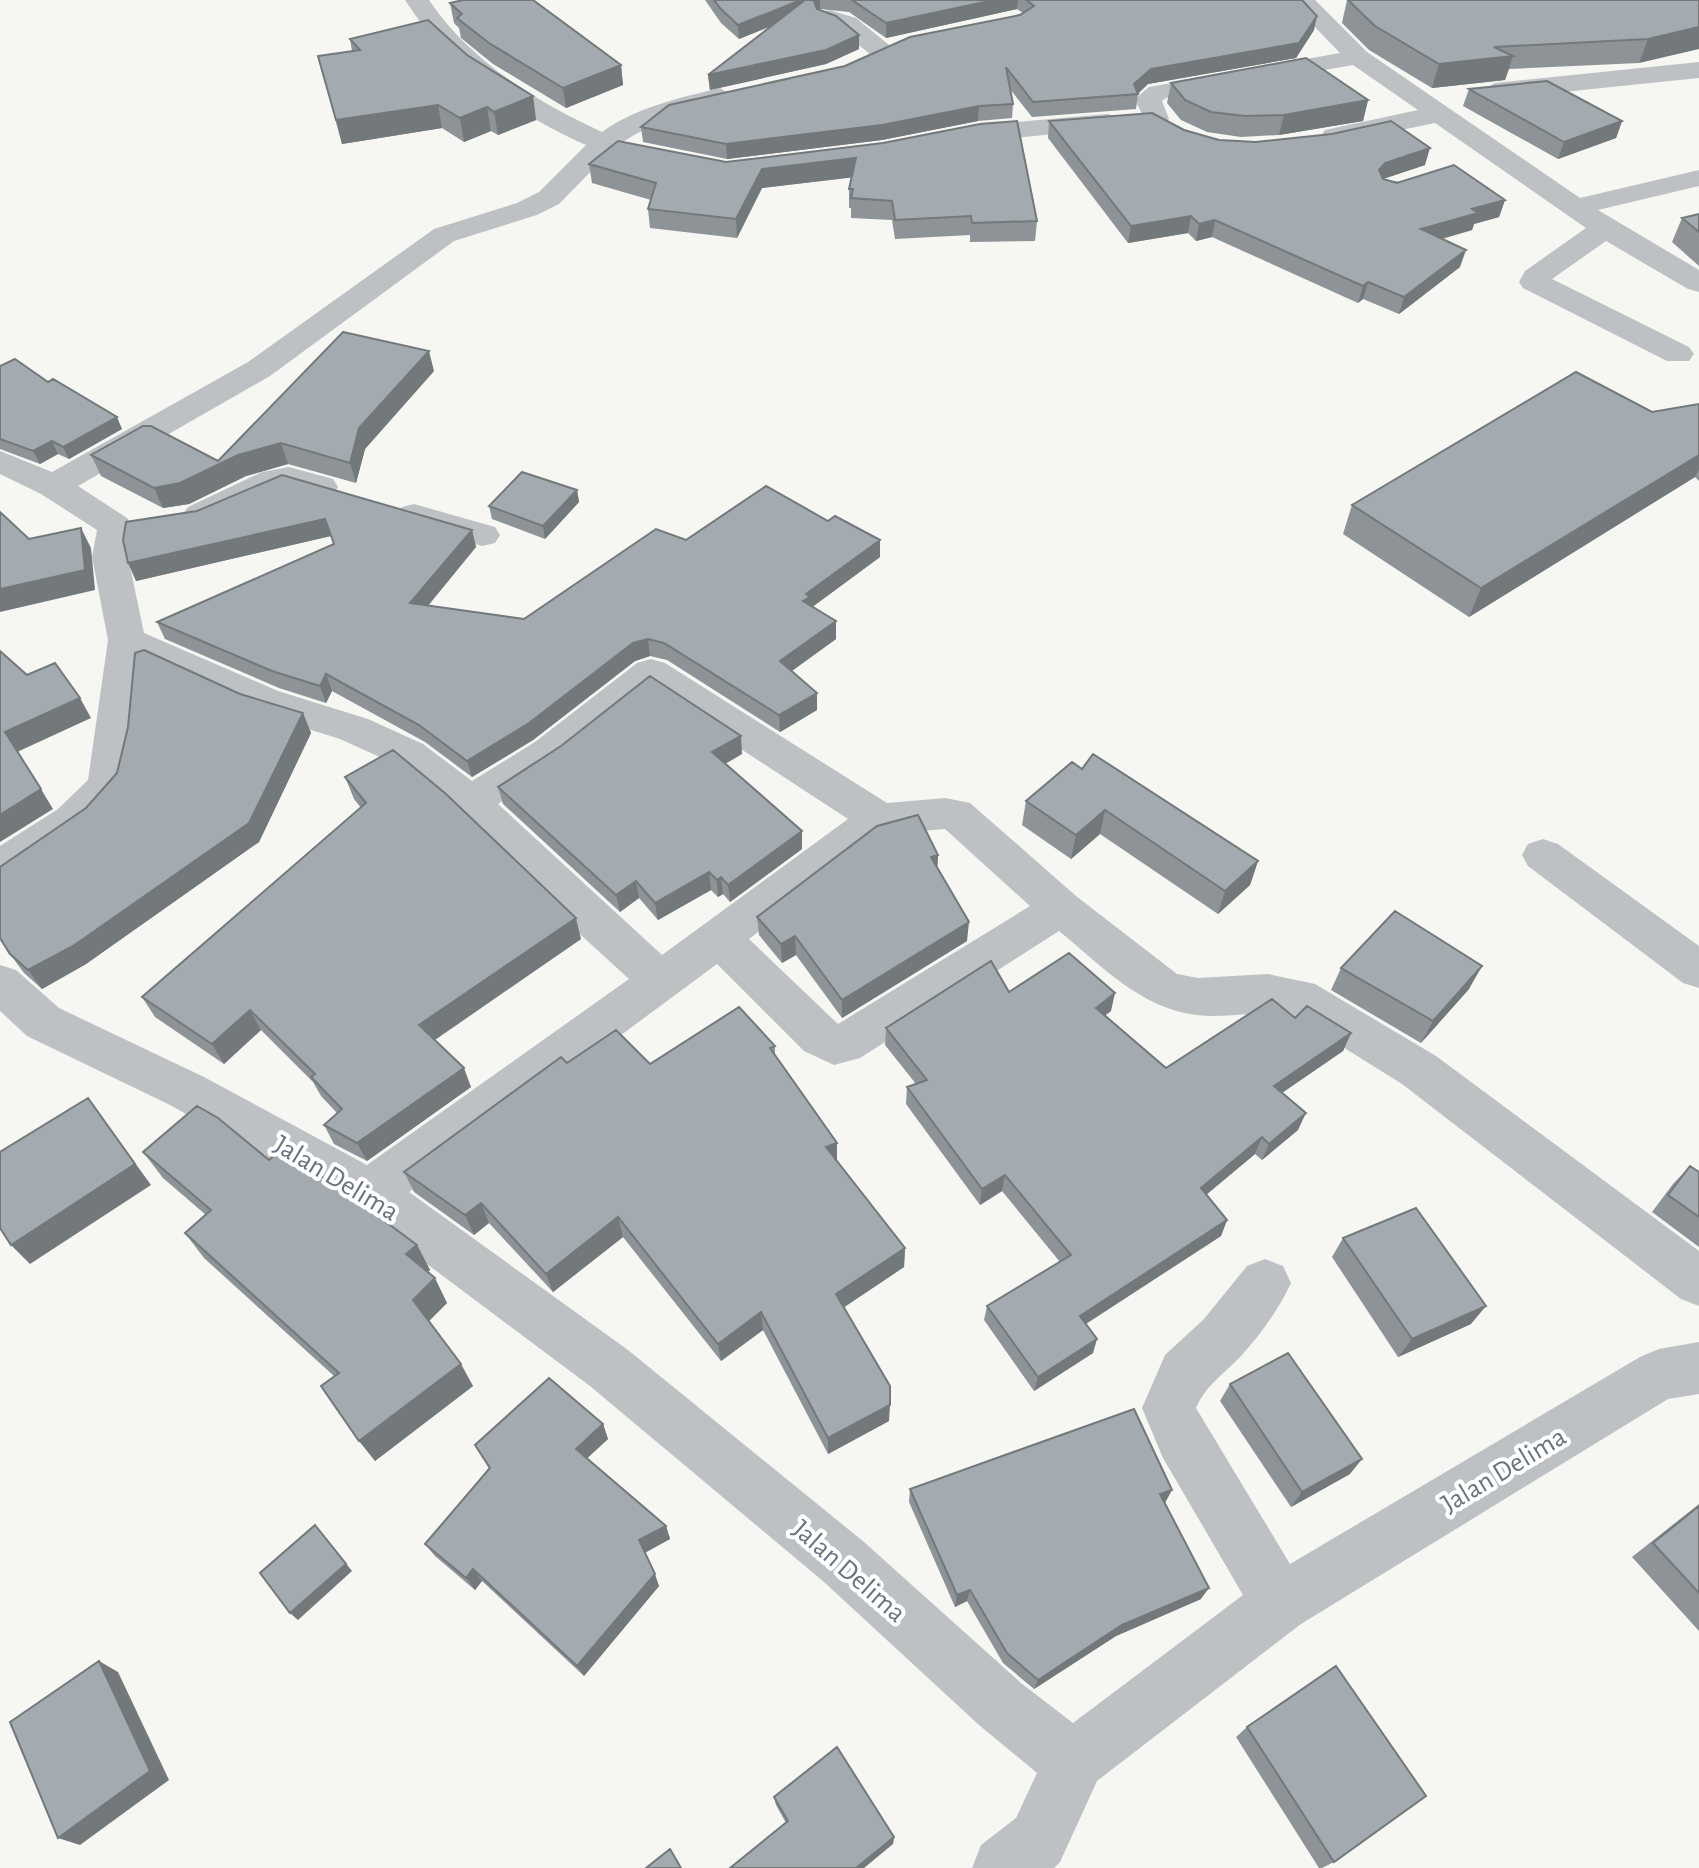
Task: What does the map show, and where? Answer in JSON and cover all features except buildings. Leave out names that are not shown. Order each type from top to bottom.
[{"type":"street","points":[[417,0],[450,45],[472,63],[602,146],[650,156]]},
{"type":"street","points":[[1301,0],[1358,57],[1605,228],[1699,283]]},
{"type":"street","points":[[829,17],[847,23],[891,47],[853,66]]},
{"type":"street","points":[[1179,139],[1156,119],[1148,99],[1158,92],[1358,57]]},
{"type":"street","points":[[1307,142],[1429,107],[1651,73],[1699,70]]},
{"type":"street","points":[[1651,73],[1687,96]]},
{"type":"street","points":[[53,486],[259,369],[444,235],[463,225],[534,206],[566,188],[602,146],[654,113],[748,90]]},
{"type":"street","points":[[934,140],[978,132],[1156,119]]},
{"type":"street","points":[[1464,167],[1504,158]]},
{"type":"street","points":[[1576,207],[1699,178]]},
{"type":"street","points":[[1605,228],[1536,277],[1534,282],[1678,354]]},
{"type":"street","points":[[0,461],[142,525],[188,520],[216,509],[260,484],[289,478],[482,535]]},
{"type":"street","points":[[0,872],[28,847],[89,810],[100,798],[108,781],[127,640],[110,557],[142,525]]},
{"type":"street","points":[[127,640],[264,701],[354,729],[409,754],[470,802],[539,871],[661,981]]},
{"type":"street","points":[[470,802],[549,752],[651,672],[879,818],[893,820],[935,812],[955,814],[1061,908],[1165,990],[1198,997],[1268,993],[1299,997],[1419,1070],[1699,1282]]},
{"type":"street","points":[[370,1192],[532,1071],[720,939],[879,818]]},
{"type":"street","points":[[1543,855],[1699,970]]},
{"type":"street","points":[[720,939],[820,1037],[834,1045],[844,1044],[1061,908]]},
{"type":"street","name":"Jalan Delima","points":[[0,983],[43,1022],[187,1091],[370,1192],[609,1368],[844,1562],[1000,1704],[1072,1762],[1280,1603],[1659,1375],[1699,1368]]},
{"type":"street","points":[[1265,1283],[1223,1337],[1184,1373],[1169,1408],[1182,1439],[1280,1603]]},
{"type":"street","points":[[1004,1868],[1038,1840],[1064,1788],[1072,1762]]}]
